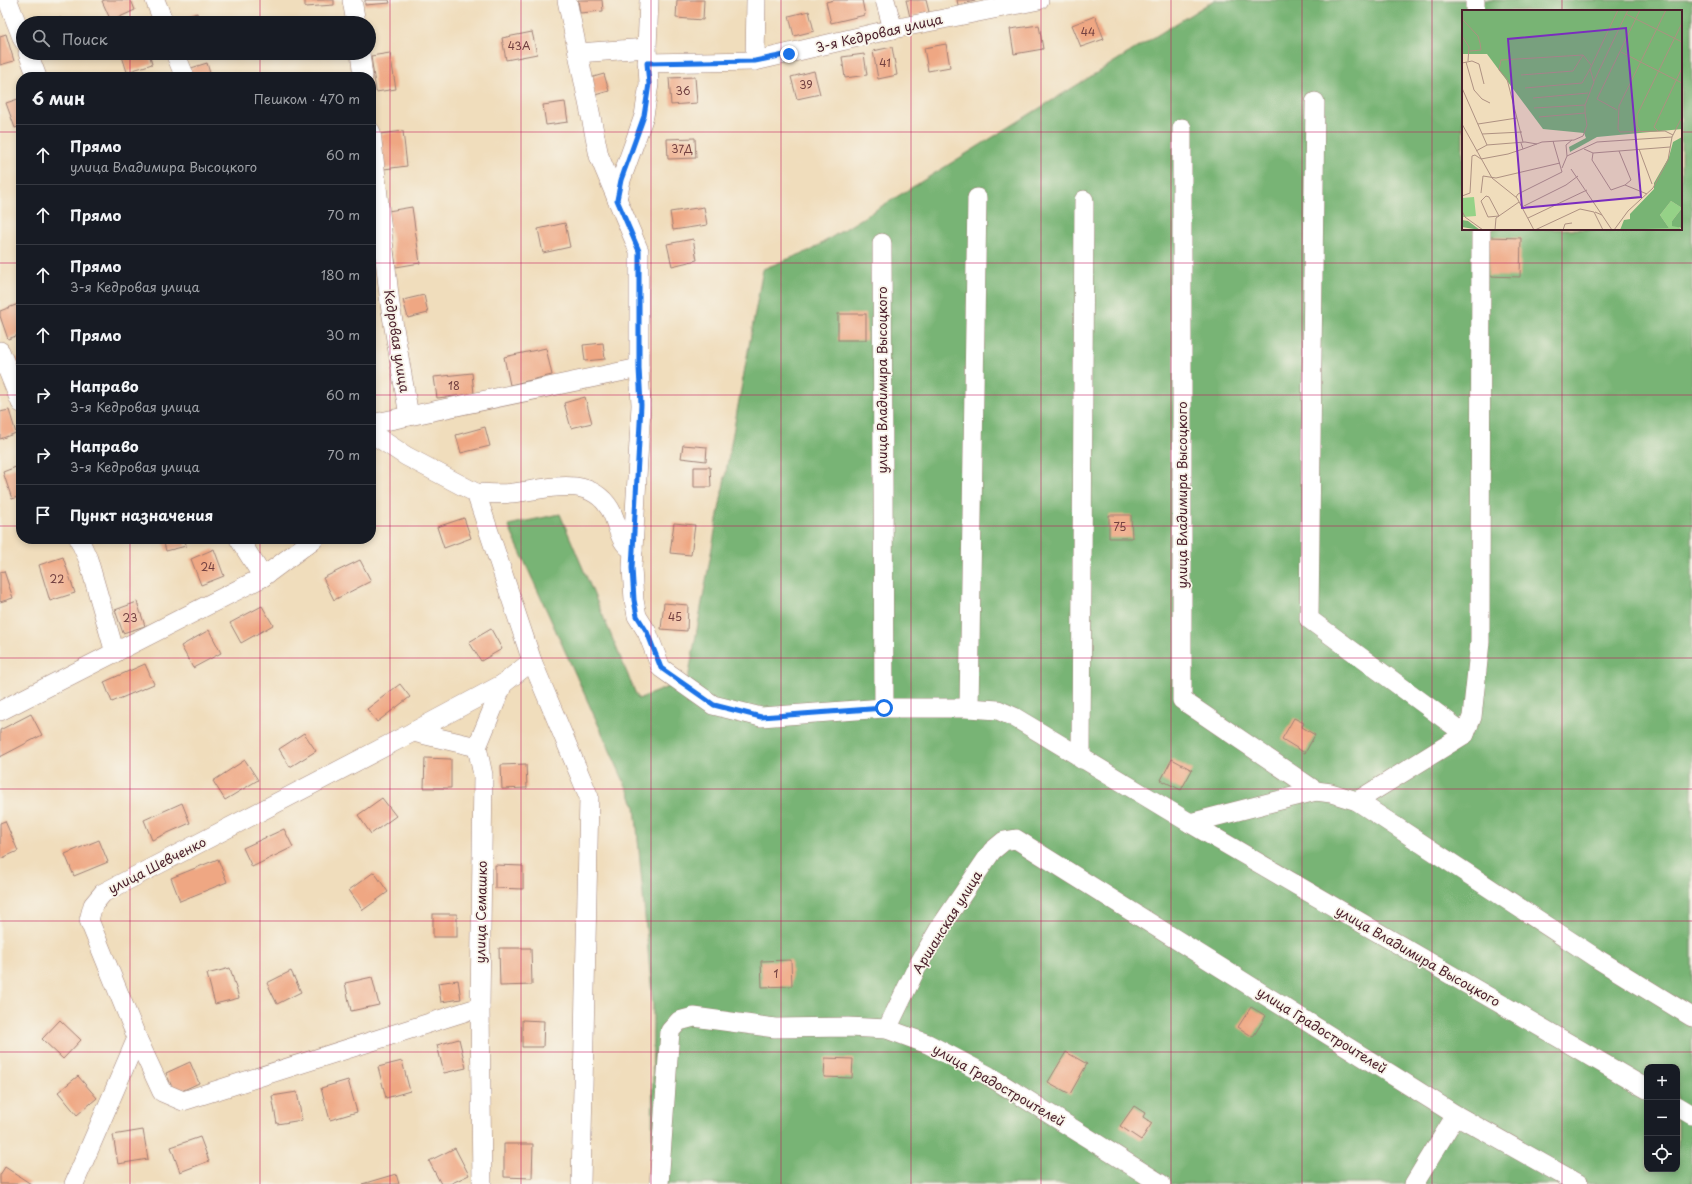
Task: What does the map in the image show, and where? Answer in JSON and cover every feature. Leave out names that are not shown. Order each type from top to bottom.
[{"type":"street","points":[[155,0],[161,16]]},
{"type":"street","points":[[352,0],[355,16]]},
{"type":"street","points":[[567,0],[599,156],[639,251],[639,368],[641,405],[633,550]]},
{"type":"street","points":[[617,200],[621,180],[644,116],[649,84],[647,55],[649,0]]},
{"type":"street","points":[[755,61],[756,0]]},
{"type":"street","points":[[885,0],[893,29]]},
{"type":"street","name":"3-я Кедровая улица","points":[[578,53],[755,61],[893,29],[1039,0]]},
{"type":"street","points":[[6,2],[16,24]]},
{"type":"street","points":[[31,60],[35,72]]},
{"type":"street","points":[[178,60],[183,72]]},
{"type":"street","points":[[361,60],[362,72]]},
{"type":"street","points":[[1315,102],[1309,619],[1466,734]]},
{"type":"street","name":"улица Владимира Высоцкого","points":[[1182,128],[1182,700],[1316,791]]},
{"type":"street","name":"Кедровая улица","points":[[376,177],[390,304],[409,416]]},
{"type":"street","points":[[969,708],[977,198]]},
{"type":"street","points":[[1081,758],[1084,200]]},
{"type":"street","points":[[1357,801],[1466,734],[1472,717],[1480,642],[1481,230]]},
{"type":"street","name":"улица Владимира Высоцкого","points":[[882,243],[884,708]]},
{"type":"street","points":[[0,350],[16,390]]},
{"type":"street","points":[[376,423],[639,368]]},
{"type":"street","points":[[376,436],[406,456],[476,493],[511,494],[564,486],[585,488],[603,499],[616,521],[625,544],[633,550]]},
{"type":"street","points":[[476,493],[532,661],[589,797],[581,1184]]},
{"type":"street","points":[[81,544],[88,559],[115,653]]},
{"type":"street","points":[[242,544],[263,577]]},
{"type":"street","points":[[0,711],[263,577],[307,544]]},
{"type":"street","name":"улица Владимира Высоцкого","points":[[633,550],[634,600],[637,616],[647,632],[661,668],[714,705],[761,717],[884,708],[969,708],[998,710],[1014,717],[1190,823],[1644,1087]]},
{"type":"street","points":[[413,732],[476,747],[503,684],[532,661]]},
{"type":"street","name":"улица Шевченко","points":[[480,1007],[184,1101],[162,1092],[137,1038],[89,920],[93,905],[103,893],[503,684]]},
{"type":"street","name":"улица Семашко","points":[[476,747],[483,775],[480,1007],[482,1184]]},
{"type":"street","name":"улица Владимира Высоцкого","points":[[1190,823],[1316,791],[1331,793],[1357,801],[1596,958],[1692,1017]]},
{"type":"street","name":"улица Градостроителей","points":[[1004,841],[1016,839],[1058,864],[1456,1114],[1579,1184]]},
{"type":"street","name":"Аршанская улица","points":[[887,1029],[916,969],[939,930],[992,851],[1004,841]]},
{"type":"street","name":"улица Градостроителей","points":[[659,1184],[670,1031],[679,1021],[694,1017],[775,1028],[848,1027],[887,1029],[928,1044],[989,1076],[1161,1184]]},
{"type":"street","points":[[74,1184],[137,1038]]},
{"type":"street","points":[[1680,1108],[1692,1115]]},
{"type":"street","points":[[1414,1184],[1456,1114]]},
{"type":"green space","points":[[1214,0],[1692,0],[1692,1184],[652,1184],[653,1006],[635,806],[508,525],[560,514],[638,699],[688,679],[763,269],[811,250]]},
{"type":"building","points":[[131,0],[135,10],[122,16],[109,16],[102,1]]},
{"type":"building","points":[[305,0],[334,0],[334,5],[305,7]]},
{"type":"building","points":[[365,0],[389,0],[390,3],[365,5]]},
{"type":"building","points":[[578,0],[602,0],[603,11],[580,13]]},
{"type":"building","points":[[677,0],[704,0],[703,20],[676,18]]},
{"type":"building","points":[[834,0],[862,0],[865,15],[831,23],[826,2]]},
{"type":"building","points":[[906,0],[926,0],[929,12],[910,17]]},
{"type":"building","points":[[957,0],[975,0],[975,1],[958,5]]},
{"type":"building","points":[[809,11],[814,31],[794,36],[789,16]]},
{"type":"building","points":[[197,13],[198,16],[189,16]]},
{"type":"building","points":[[1095,16],[1104,39],[1081,47],[1072,25]]},
{"type":"building","points":[[1039,25],[1043,49],[1014,54],[1010,29]]},
{"type":"building","points":[[532,32],[537,54],[506,60],[502,38]]},
{"type":"building","points":[[6,34],[14,61],[0,65],[0,36]]},
{"type":"building","points":[[946,44],[950,67],[928,71],[924,48]]},
{"type":"building","points":[[892,47],[897,75],[878,79],[873,51]]},
{"type":"building","points":[[390,53],[396,89],[376,92],[376,72],[373,72],[372,60],[376,60],[376,55]]},
{"type":"building","points":[[864,54],[867,75],[845,78],[842,57]]},
{"type":"building","points":[[123,60],[151,60],[152,64],[127,72]]},
{"type":"building","points":[[207,63],[210,72],[189,72],[188,69]]},
{"type":"building","points":[[814,71],[820,94],[797,99],[791,77]]},
{"type":"building","points":[[604,74],[609,91],[595,95],[590,78]]},
{"type":"building","points":[[695,77],[697,103],[671,105],[669,78]]},
{"type":"building","points":[[16,100],[16,128],[15,128],[6,103]]},
{"type":"building","points":[[565,102],[568,122],[546,125],[543,105]]},
{"type":"building","points":[[403,131],[407,166],[384,169],[380,134]]},
{"type":"building","points":[[695,138],[696,158],[668,159],[667,139]]},
{"type":"building","points":[[412,207],[420,263],[396,267],[388,211]]},
{"type":"building","points":[[704,207],[707,225],[673,230],[670,212]]},
{"type":"building","points":[[565,223],[570,247],[543,253],[538,229]]},
{"type":"building","points":[[1489,237],[1521,238],[1520,277],[1488,276]]},
{"type":"building","points":[[693,239],[697,260],[672,266],[667,244]]},
{"type":"building","points":[[424,295],[428,313],[408,318],[403,300]]},
{"type":"building","points":[[16,305],[16,336],[8,339],[0,316],[0,311]]},
{"type":"building","points":[[838,314],[866,314],[866,340],[838,340]]},
{"type":"building","points":[[603,343],[605,359],[585,361],[583,345]]},
{"type":"building","points":[[546,348],[552,375],[510,385],[504,357]]},
{"type":"building","points":[[472,373],[474,394],[437,398],[434,377]]},
{"type":"building","points":[[585,397],[592,423],[571,428],[564,403]]},
{"type":"building","points":[[9,410],[16,433],[0,439],[0,412]]},
{"type":"building","points":[[485,427],[490,446],[461,453],[456,435]]},
{"type":"building","points":[[683,445],[707,447],[706,461],[681,458]]},
{"type":"building","points":[[16,467],[16,498],[12,499],[3,472]]},
{"type":"building","points":[[694,467],[710,467],[711,487],[694,487]]},
{"type":"building","points":[[1109,515],[1131,515],[1132,538],[1109,538]]},
{"type":"building","points":[[464,518],[471,538],[444,548],[437,527]]},
{"type":"building","points":[[674,523],[695,525],[691,555],[670,553]]},
{"type":"building","points":[[164,544],[186,544],[186,546],[166,551]]},
{"type":"building","points":[[214,549],[224,576],[201,585],[191,559]]},
{"type":"building","points":[[63,557],[75,593],[50,601],[39,565]]},
{"type":"building","points":[[360,560],[371,581],[334,600],[323,578]]},
{"type":"building","points":[[4,571],[13,598],[0,602],[0,572]]},
{"type":"building","points":[[137,602],[145,626],[123,633],[115,610]]},
{"type":"building","points":[[664,603],[688,605],[687,631],[661,629]]},
{"type":"building","points":[[262,606],[273,625],[241,643],[230,623]]},
{"type":"building","points":[[491,629],[502,649],[481,661],[469,642]]},
{"type":"building","points":[[209,630],[221,653],[193,668],[181,646]]},
{"type":"building","points":[[145,664],[154,684],[112,702],[104,682]]},
{"type":"building","points":[[400,684],[410,697],[377,722],[367,709]]},
{"type":"building","points":[[31,714],[42,735],[0,757],[0,730]]},
{"type":"building","points":[[1294,718],[1304,723],[1302,727],[1315,735],[1305,753],[1282,739]]},
{"type":"building","points":[[304,733],[316,751],[290,767],[279,749]]},
{"type":"building","points":[[425,758],[451,759],[451,788],[424,788]]},
{"type":"building","points":[[1172,759],[1192,770],[1181,790],[1161,780]]},
{"type":"building","points":[[245,760],[258,780],[225,800],[213,781]]},
{"type":"building","points":[[526,764],[527,788],[502,789],[501,765]]},
{"type":"building","points":[[382,798],[396,816],[371,834],[358,815]]},
{"type":"building","points":[[182,803],[190,823],[152,840],[144,820]]},
{"type":"building","points":[[5,821],[18,851],[0,859],[0,823]]},
{"type":"building","points":[[284,829],[293,847],[252,867],[243,848]]},
{"type":"building","points":[[99,840],[108,862],[74,876],[65,854]]},
{"type":"building","points":[[218,859],[227,882],[180,901],[171,878]]},
{"type":"building","points":[[495,865],[523,866],[523,889],[495,888]]},
{"type":"building","points":[[374,872],[388,892],[363,910],[349,890]]},
{"type":"building","points":[[433,914],[457,914],[457,937],[433,937]]},
{"type":"building","points":[[499,948],[531,948],[532,985],[500,986]]},
{"type":"building","points":[[791,960],[792,986],[762,987],[761,961]]},
{"type":"building","points":[[230,968],[239,998],[215,1004],[207,974]]},
{"type":"building","points":[[291,971],[301,992],[277,1004],[267,983]]},
{"type":"building","points":[[372,977],[379,1005],[351,1011],[345,983]]},
{"type":"building","points":[[458,980],[461,999],[441,1002],[438,983]]},
{"type":"building","points":[[1251,1007],[1266,1016],[1253,1037],[1238,1027]]},
{"type":"building","points":[[60,1020],[81,1040],[63,1059],[42,1039]]},
{"type":"building","points":[[522,1020],[544,1021],[543,1047],[522,1047]]},
{"type":"building","points":[[459,1039],[466,1068],[444,1073],[437,1045]]},
{"type":"building","points":[[1066,1052],[1087,1064],[1070,1094],[1048,1082]]},
{"type":"building","points":[[825,1058],[853,1059],[852,1078],[824,1077]]},
{"type":"building","points":[[402,1061],[410,1091],[386,1098],[378,1067]]},
{"type":"building","points":[[190,1062],[199,1083],[175,1094],[166,1073]]},
{"type":"building","points":[[78,1076],[97,1098],[77,1115],[58,1092]]},
{"type":"building","points":[[348,1080],[357,1112],[330,1120],[321,1088]]},
{"type":"building","points":[[297,1092],[302,1120],[277,1124],[272,1096]]},
{"type":"building","points":[[1134,1106],[1145,1113],[1143,1117],[1152,1123],[1141,1140],[1120,1126]]},
{"type":"building","points":[[143,1130],[148,1159],[118,1164],[113,1135]]},
{"type":"building","points":[[200,1137],[209,1161],[180,1172],[171,1147]]},
{"type":"building","points":[[504,1144],[533,1144],[532,1178],[504,1177]]},
{"type":"building","points":[[455,1148],[469,1175],[450,1184],[441,1184],[429,1161]]},
{"type":"building","points":[[5,1167],[31,1184],[0,1184],[0,1175]]},
{"type":"building","points":[[396,1174],[399,1184],[362,1184]]},
{"type":"route","points":[[789,54],[755,61],[647,63],[649,84],[644,116],[630,151],[621,180],[617,200],[639,251],[639,368],[641,405],[632,568],[634,600],[637,616],[647,632],[661,668],[714,705],[761,717],[884,708]]}]
